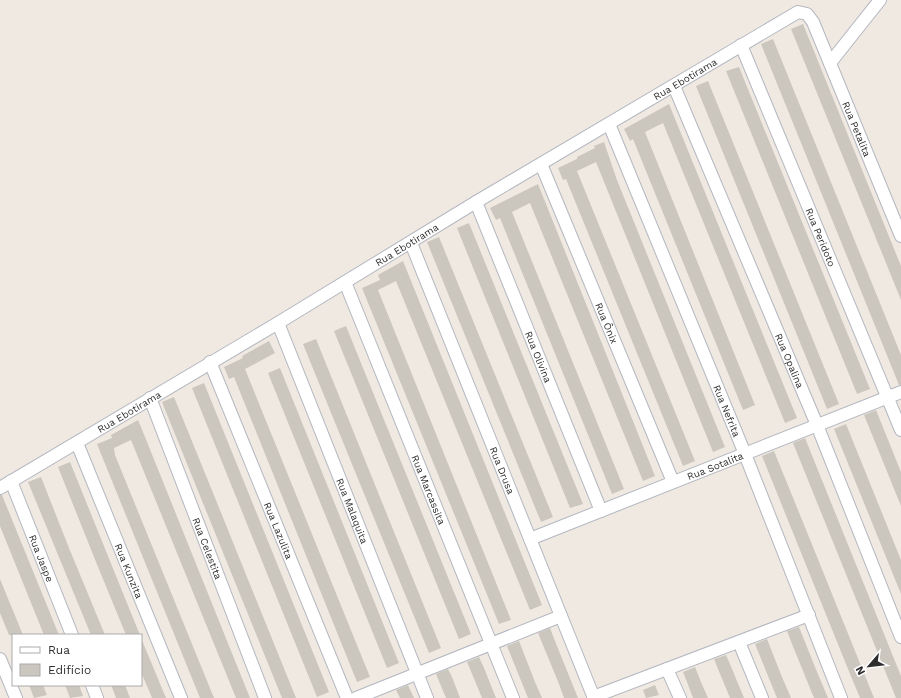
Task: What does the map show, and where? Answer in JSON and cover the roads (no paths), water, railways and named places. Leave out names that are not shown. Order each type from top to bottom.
[{"type":"street","points":[[830,63],[880,0]]},
{"type":"street","name":"Rua Ebotirama","points":[[0,488],[278,323],[476,202],[798,12],[807,14],[813,22]]},
{"type":"street","name":"Rua Petalita","points":[[813,22],[901,236]]},
{"type":"street","name":"Rua Peridoto","points":[[742,45],[901,430]]},
{"type":"street","name":"Rua Opalina","points":[[674,86],[816,425],[901,638]]},
{"type":"street","name":"Rua Nefrita","points":[[610,124],[745,454],[842,698]]},
{"type":"street","name":"Rua Ônix","points":[[541,164],[673,482]]},
{"type":"street","name":"Rua Olivina","points":[[476,202],[601,511]]},
{"type":"street","name":"Rua Drusa","points":[[411,243],[594,698]]},
{"type":"street","name":"Rua Marcassita","points":[[345,282],[513,698]]},
{"type":"street","name":"Rua Malaquita","points":[[278,323],[426,698]]},
{"type":"street","name":"Rua Lazulita","points":[[210,362],[347,698]]},
{"type":"street","name":"Rua Sotalita","points":[[530,539],[901,392]]},
{"type":"street","name":"Rua Celestita","points":[[150,398],[265,698]]},
{"type":"street","name":"Rua Kunzita","points":[[77,443],[181,698]]},
{"type":"street","name":"Rua Jaspe","points":[[11,481],[72,634]]},
{"type":"street","points":[[594,698],[809,615]]},
{"type":"street","points":[[356,698],[561,616]]},
{"type":"street","points":[[739,642],[762,698]]},
{"type":"street","points":[[0,659],[16,698]]},
{"type":"street","points":[[667,669],[680,698]]},
{"type":"street","points":[[92,686],[97,698]]}]
